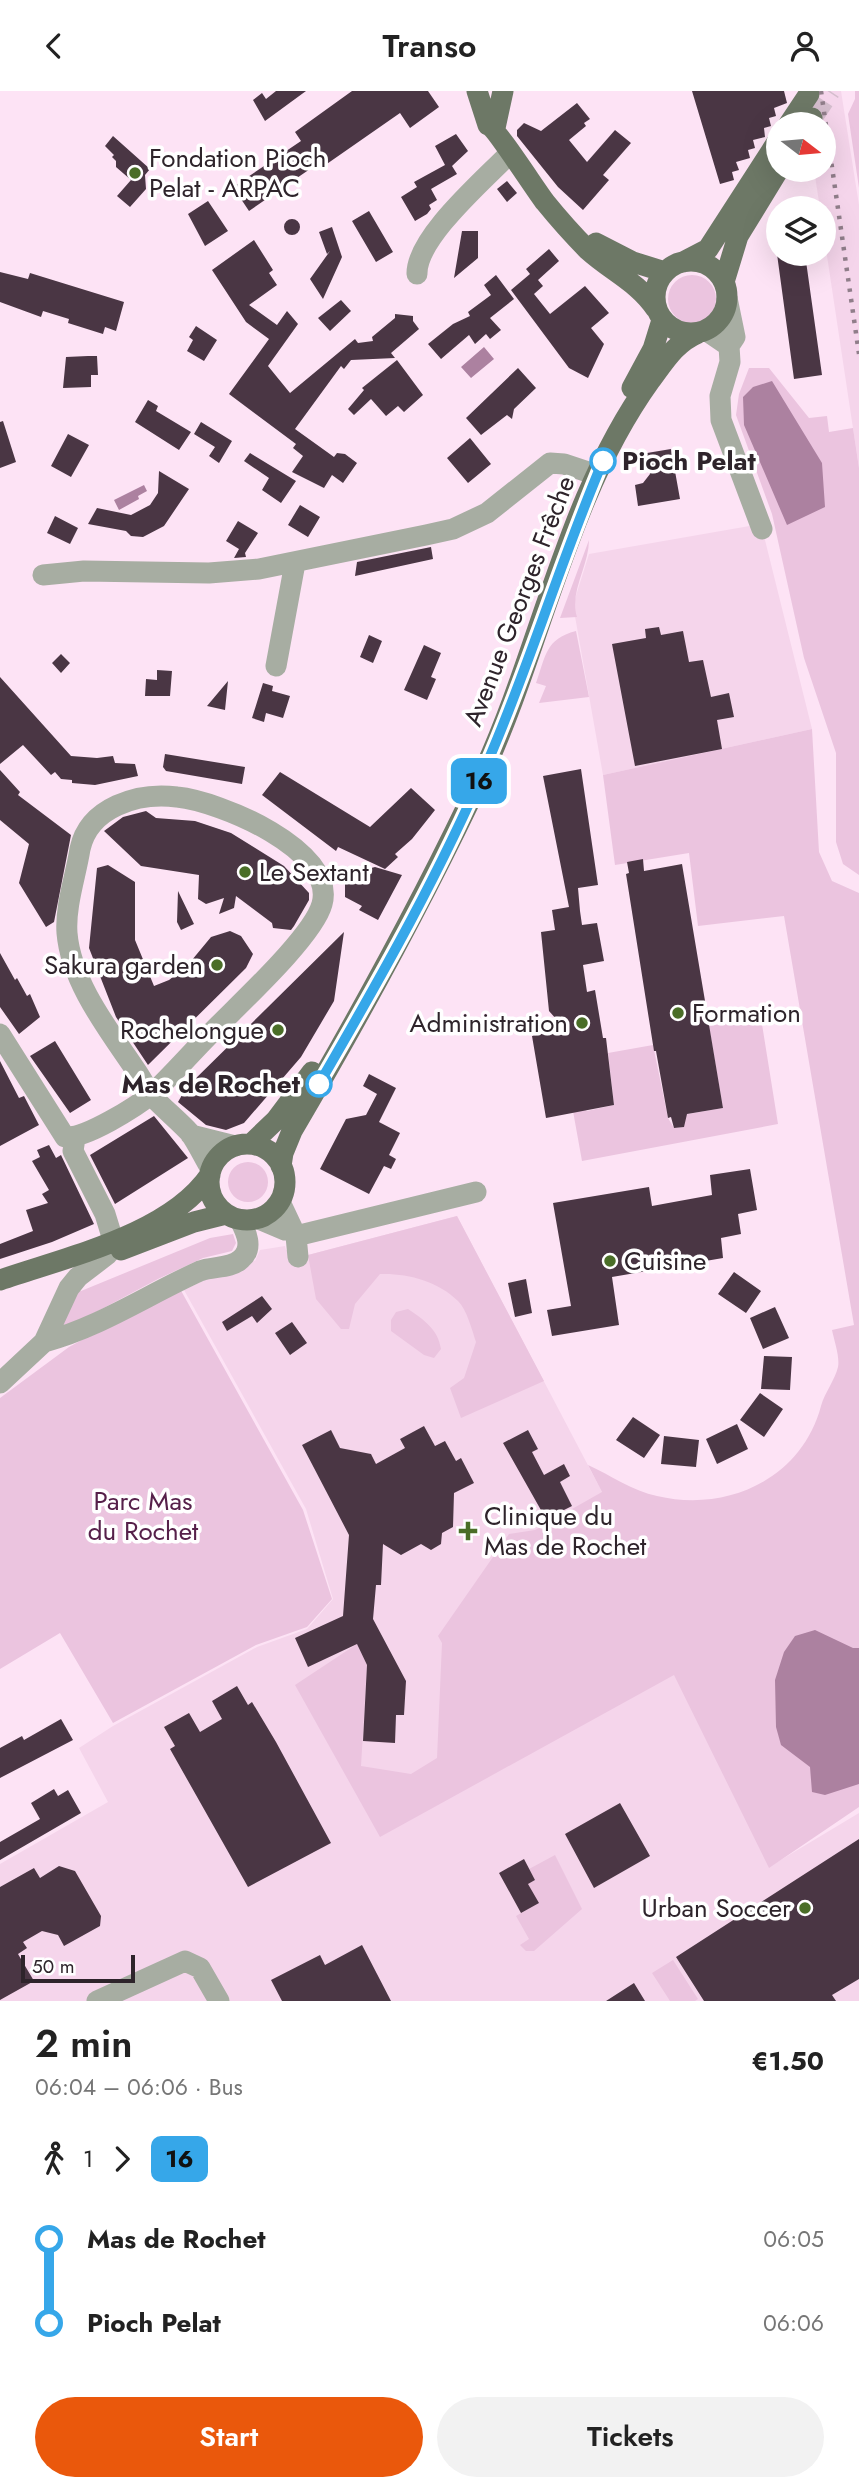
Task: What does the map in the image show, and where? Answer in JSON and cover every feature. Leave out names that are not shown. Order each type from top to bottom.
[{"type":"main road","points":[[477,91],[488,125],[495,128],[509,154],[546,203],[587,249],[639,286],[659,314],[684,334],[702,332],[722,316],[732,249],[753,207],[770,182]]},
{"type":"main road","points":[[483,91],[496,91]]},
{"type":"main road","points":[[495,128],[503,91]]},
{"type":"main road","points":[[797,112],[809,94]]},
{"type":"main road","points":[[659,314],[655,289],[674,267],[708,249],[766,159]]},
{"type":"main road","points":[[579,238],[590,240],[632,262],[674,267],[707,265],[725,290]]},
{"type":"main road","name":"Avenue Georges Frêche","points":[[243,1145],[276,1121],[329,1046],[457,805],[496,714],[564,528],[589,472],[653,349],[659,314]]},
{"type":"main road","name":"Avenue Georges Frêche","points":[[281,1165],[282,1153],[292,1131],[383,971],[483,772],[518,686],[572,533],[603,461],[635,402],[680,341],[702,332]]},
{"type":"main road","points":[[0,1280],[110,1247],[194,1222],[242,1218],[280,1202],[285,1184],[281,1165],[269,1151],[243,1145],[217,1159],[194,1196],[174,1211],[110,1247],[0,1291]]},
{"type":"main road","points":[[211,1172],[212,1197],[242,1218]]},
{"type":"street","points":[[417,274],[417,262],[425,247],[474,189],[509,154]]},
{"type":"street","points":[[725,290],[735,337],[729,346],[730,362],[720,396],[721,420],[762,529]]},
{"type":"street","points":[[702,332],[729,346]]},
{"type":"street","points":[[43,575],[84,571],[223,572],[295,563],[469,523],[497,506],[550,463],[589,472]]},
{"type":"street","points":[[276,666],[295,563]]},
{"type":"street","points":[[0,1034],[55,1126],[65,1137],[82,1135],[151,1094],[294,948],[322,905],[323,886],[318,871],[294,849],[237,814],[200,801],[175,796],[132,800],[103,812],[83,833],[67,934],[81,979],[116,1041],[151,1094],[191,1135],[211,1172]]},
{"type":"street","points":[[0,1384],[44,1342],[69,1288],[110,1247],[101,1206],[73,1151],[82,1135]]},
{"type":"street","points":[[191,1135],[243,1145]]},
{"type":"street","points":[[295,1240],[476,1192]]},
{"type":"street","points":[[280,1202],[291,1223],[295,1240]]},
{"type":"street","points":[[44,1342],[79,1332],[201,1271],[237,1262],[244,1255],[248,1243],[242,1218],[285,1230],[295,1240]]},
{"type":"street","points":[[97,2001],[185,1961],[193,1962],[200,1968],[219,2001]]},
{"type":"shaded area","points":[[802,91],[841,91],[859,205],[859,468],[829,266],[836,266],[836,196],[818,196],[816,182],[836,182],[836,112],[805,112]]},
{"type":"shaded area","points":[[484,347],[494,359],[471,378],[461,367]]},
{"type":"shaded area","points":[[772,381],[822,463],[825,507],[787,525],[744,425],[743,397],[753,387]]},
{"type":"shaded area","points":[[144,485],[147,491],[138,496],[139,499],[119,510],[114,500]]},
{"type":"shaded area","points":[[761,524],[812,729],[603,775],[573,605],[589,554]]},
{"type":"shaded area","points":[[457,1216],[695,1669],[769,1867],[859,1813],[859,2001],[0,2001],[0,1864],[108,1802],[79,1748],[113,1726],[257,1647],[307,1629],[333,1599],[306,1509],[184,1290],[250,1259],[255,1261],[260,1250],[285,1246],[286,1250],[308,1255]]},
{"type":"shaded area","points":[[815,1630],[853,1648],[859,1648],[859,1784],[825,1795],[812,1792],[810,1767],[781,1745],[776,1727],[775,1680],[784,1652],[795,1636]]},
{"type":"green space","points":[[855,91],[859,91],[859,188],[848,114],[855,99]]},
{"type":"green space","points":[[692,275],[709,282],[716,299],[709,316],[692,323],[675,316],[668,299],[675,282]]},
{"type":"green space","points":[[749,368],[769,368],[809,418],[827,416],[829,432],[853,428],[859,468],[859,875],[843,864],[836,842],[836,753],[804,658],[772,514],[736,415],[739,394]]},
{"type":"green space","points":[[589,540],[577,589],[577,617],[560,618]]},
{"type":"green space","points":[[576,631],[589,697],[539,703],[546,686],[536,683],[548,650],[558,639]]},
{"type":"green space","points":[[812,729],[819,852],[832,881],[859,893],[859,1807],[769,1868],[674,1675],[380,1837],[295,1685],[357,1644],[367,1665],[361,1766],[411,1774],[437,1758],[442,1643],[438,1636],[509,1534],[535,1530],[602,1492],[588,1465],[639,1490],[684,1500],[735,1494],[759,1484],[779,1471],[797,1453],[811,1431],[837,1372],[838,1358],[832,1330],[854,1325],[784,916],[698,926],[689,853],[615,865],[603,775]]},
{"type":"green space","points":[[761,1018],[778,1124],[582,1161],[571,1100],[587,1111],[614,1105],[608,1053],[653,1045],[668,1118],[674,1128],[683,1127],[682,1115],[723,1108],[709,1026]]},
{"type":"green space","points":[[248,1162],[256,1163],[262,1168],[267,1174],[267,1190],[262,1196],[256,1201],[248,1202],[240,1201],[234,1196],[229,1190],[228,1182],[229,1174],[234,1168],[240,1163]]},
{"type":"green space","points":[[457,1216],[544,1381],[461,1418],[450,1388],[464,1378],[476,1342],[467,1315],[458,1301],[432,1283],[401,1275],[380,1274],[355,1304],[349,1329],[341,1329],[316,1299],[308,1255]]},
{"type":"green space","points":[[233,1234],[236,1243],[232,1251],[203,1258],[68,1327],[62,1327],[73,1289],[81,1291],[210,1238]]},
{"type":"green space","name":"Parc Mas du Rochet","points":[[179,1287],[303,1510],[332,1599],[307,1627],[256,1645],[113,1723],[60,1633],[0,1669],[0,1398],[69,1347]]},
{"type":"green space","points":[[408,1309],[425,1321],[437,1336],[441,1349],[434,1358],[424,1355],[391,1331],[391,1320],[396,1312]]},
{"type":"green space","points":[[555,1855],[582,1909],[534,1951],[526,1951],[520,1945],[529,1939],[516,1916],[538,1903],[528,1884],[535,1880],[529,1869]]},
{"type":"green space","points":[[673,1960],[698,1999],[695,2001],[670,2001],[652,1973]]},
{"type":"building","points":[[276,91],[306,91],[265,121],[253,100],[262,93],[266,99]]},
{"type":"building","points":[[352,91],[428,91],[439,107],[410,128],[400,113],[321,168],[317,160],[308,164],[310,169],[249,211],[233,187],[301,141],[295,132]]},
{"type":"building","points":[[692,91],[784,91],[787,103],[774,108],[775,112],[766,112],[765,137],[753,140],[755,148],[748,150],[750,158],[736,162],[739,170],[732,172],[734,180],[720,184]]},
{"type":"building","points":[[577,103],[590,119],[584,123],[586,126],[569,140],[587,162],[615,130],[631,143],[603,175],[609,180],[583,210],[558,187],[517,136],[517,130],[524,123],[541,131]]},
{"type":"building","points":[[456,134],[468,151],[452,166],[457,174],[431,189],[437,200],[429,205],[431,209],[427,214],[415,221],[401,197],[417,187],[414,182],[445,165],[435,146]]},
{"type":"building","name":"Fondation Pioch Pelat - ARPAC","points":[[113,136],[150,169],[145,175],[146,189],[130,207],[117,196],[131,180],[116,167],[116,161],[112,157],[114,155],[105,146]]},
{"type":"building","points":[[507,181],[517,193],[507,202],[497,189]]},
{"type":"building","points":[[208,201],[228,231],[205,246],[188,214]]},
{"type":"building","points":[[369,211],[393,252],[376,262],[352,221]]},
{"type":"building","points":[[292,219],[298,221],[298,233],[292,235],[286,233],[284,227],[286,221]]},
{"type":"building","points":[[332,227],[342,257],[323,299],[310,279],[330,251],[327,254],[319,232]]},
{"type":"building","points":[[462,231],[478,231],[478,258],[454,278]]},
{"type":"building","points":[[254,240],[273,270],[269,273],[277,285],[249,305],[277,325],[287,311],[298,324],[268,366],[290,393],[355,339],[358,343],[373,341],[372,337],[395,318],[395,314],[413,316],[419,329],[391,353],[395,358],[351,360],[344,369],[341,366],[295,429],[334,457],[337,453],[345,454],[357,463],[343,483],[332,475],[324,488],[292,472],[303,456],[293,448],[296,444],[229,394],[269,339],[246,322],[212,270]]},
{"type":"building","points":[[549,249],[559,261],[538,280],[543,286],[534,294],[550,314],[585,286],[609,313],[591,328],[604,344],[588,378],[569,368],[511,290],[530,274],[526,269]]},
{"type":"building","points":[[779,266],[807,266],[822,375],[794,379]]},
{"type":"building","points":[[0,272],[28,279],[30,273],[124,302],[116,331],[105,327],[103,334],[68,323],[69,319],[43,311],[41,317],[0,302]]},
{"type":"building","points":[[496,275],[514,299],[490,318],[501,330],[490,339],[486,334],[475,344],[469,335],[441,359],[428,344],[453,324],[470,316],[468,312],[491,295],[484,285]]},
{"type":"building","points":[[341,300],[351,311],[330,331],[318,318]]},
{"type":"building","points":[[196,326],[217,340],[204,361],[187,351],[193,340],[189,337]]},
{"type":"building","points":[[97,356],[98,375],[91,375],[91,387],[63,388],[66,357]]},
{"type":"building","points":[[397,360],[423,395],[404,412],[398,406],[386,416],[371,399],[354,415],[348,409],[364,390],[362,388]]},
{"type":"building","points":[[518,368],[536,388],[514,409],[512,419],[507,415],[481,435],[466,418]]},
{"type":"building","points":[[148,400],[158,406],[156,411],[191,432],[179,450],[135,422]]},
{"type":"building","points":[[3,421],[16,462],[0,468],[0,422]]},
{"type":"building","points":[[201,422],[232,441],[219,463],[209,456],[215,447],[194,434]]},
{"type":"building","points":[[68,434],[89,445],[71,477],[51,466]]},
{"type":"building","points":[[470,438],[491,464],[468,483],[447,458]]},
{"type":"building","points":[[671,449],[680,499],[638,506],[635,485],[643,483],[650,474],[647,453]]},
{"type":"building","points":[[250,453],[296,481],[281,503],[262,490],[269,478],[244,461]]},
{"type":"building","points":[[159,471],[189,489],[164,526],[143,537],[88,524],[97,508],[131,515],[150,505],[158,493]]},
{"type":"building","points":[[300,505],[320,517],[308,537],[288,525]]},
{"type":"building","points":[[55,516],[78,528],[70,544],[47,533]]},
{"type":"building","points":[[238,521],[258,533],[245,553],[246,557],[234,558],[239,549],[226,541]]},
{"type":"building","points":[[431,547],[433,559],[355,576],[357,562]]},
{"type":"building","points":[[659,627],[661,635],[683,631],[689,662],[703,660],[711,697],[729,693],[734,717],[717,720],[722,749],[635,766],[612,644],[646,638],[645,629]]},
{"type":"building","points":[[369,635],[382,641],[373,663],[360,657]]},
{"type":"building","points":[[424,645],[441,653],[431,677],[436,679],[427,700],[404,690]]},
{"type":"building","points":[[61,654],[70,663],[61,673],[52,663]]},
{"type":"building","points":[[157,670],[172,671],[170,696],[145,696],[146,679],[157,680]]},
{"type":"building","points":[[0,677],[71,756],[113,756],[115,763],[135,764],[138,776],[95,785],[72,783],[72,780],[61,779],[55,772],[51,775],[23,745],[0,764]]},
{"type":"building","points":[[228,681],[225,710],[207,706]]},
{"type":"building","points":[[263,683],[273,686],[272,691],[290,696],[283,718],[266,713],[264,722],[252,718]]},
{"type":"building","points":[[165,754],[245,767],[242,784],[166,771],[163,767]]},
{"type":"building","name":"Administration","points":[[581,769],[598,885],[578,888],[580,911],[582,925],[597,923],[604,961],[583,965],[587,992],[595,990],[603,1038],[606,1038],[614,1105],[546,1118],[532,1036],[565,1029],[549,1011],[541,932],[555,930],[552,910],[569,907],[543,776]]},
{"type":"building","points":[[0,770],[20,792],[18,795],[71,835],[54,922],[46,927],[19,883],[29,844],[0,820]]},
{"type":"building","points":[[280,772],[370,827],[411,788],[435,810],[412,839],[395,854],[398,857],[385,869],[338,847],[336,851],[262,795]]},
{"type":"building","name":"Le Sextant","points":[[146,811],[156,818],[195,821],[231,833],[284,866],[309,893],[309,900],[291,930],[273,928],[272,923],[236,896],[234,908],[219,914],[224,898],[206,904],[198,899],[199,875],[141,866],[104,831],[123,817]]},
{"type":"building","name":"Formation","points":[[643,859],[644,871],[682,864],[723,1108],[687,1114],[684,1127],[674,1128],[671,1117],[668,1118],[654,1051],[626,874],[629,873],[627,862]]},
{"type":"building","name":"Sakura garden","points":[[108,865],[135,882],[135,940],[154,986],[169,980],[187,966],[211,937],[230,931],[241,936],[253,954],[246,968],[148,1065],[116,1017],[89,948],[97,868]]},
{"type":"building","points":[[375,867],[402,875],[378,920],[359,910],[362,906],[345,897],[345,875]]},
{"type":"building","points":[[178,891],[194,924],[181,930],[177,922]]},
{"type":"building","name":"Rochelongue","points":[[344,932],[334,1001],[301,1057],[244,1123],[226,1130],[206,1125],[178,1102],[186,1088]]},
{"type":"building","points":[[0,953],[15,980],[17,978],[27,996],[30,994],[40,1017],[19,1034],[0,1007]]},
{"type":"building","points":[[55,1041],[91,1100],[70,1113],[30,1056]]},
{"type":"building","points":[[0,1061],[19,1098],[24,1096],[39,1125],[0,1146]]},
{"type":"building","points":[[369,1074],[396,1088],[379,1122],[400,1133],[389,1155],[396,1159],[391,1169],[384,1166],[369,1194],[320,1169],[346,1119],[366,1115],[377,1094],[363,1086]]},
{"type":"building","points":[[154,1116],[188,1158],[115,1204],[90,1155]]},
{"type":"building","points":[[49,1145],[56,1158],[61,1155],[94,1224],[52,1242],[0,1259],[0,1244],[33,1231],[26,1210],[48,1203],[42,1194],[49,1190],[32,1161],[40,1157],[37,1150]]},
{"type":"building","points":[[750,1169],[757,1210],[738,1214],[741,1234],[721,1238],[723,1258],[612,1277],[619,1325],[552,1336],[547,1310],[571,1306],[553,1203],[649,1187],[652,1206],[712,1195],[710,1175]]},
{"type":"building","points":[[734,1272],[761,1291],[746,1313],[718,1294]]},
{"type":"building","points":[[526,1279],[532,1313],[515,1317],[508,1283]]},
{"type":"building","points":[[262,1296],[272,1309],[257,1323],[252,1316],[227,1331],[222,1322]]},
{"type":"building","points":[[775,1307],[789,1338],[763,1349],[750,1318]]},
{"type":"building","points":[[292,1322],[307,1343],[290,1355],[275,1333]]},
{"type":"building","points":[[764,1356],[792,1357],[790,1390],[761,1389]]},
{"type":"building","points":[[760,1393],[783,1409],[764,1437],[740,1420]]},
{"type":"building","points":[[633,1417],[660,1435],[644,1458],[616,1440]]},
{"type":"building","points":[[737,1424],[748,1449],[717,1464],[706,1439]]},
{"type":"building","points":[[424,1426],[435,1446],[445,1441],[456,1461],[461,1458],[474,1483],[454,1493],[453,1527],[442,1533],[441,1544],[431,1550],[421,1544],[401,1555],[383,1544],[381,1585],[376,1585],[373,1619],[406,1681],[404,1715],[396,1715],[395,1743],[363,1741],[367,1665],[357,1644],[308,1667],[295,1638],[343,1616],[349,1535],[302,1445],[331,1430],[340,1448],[371,1454],[376,1464],[405,1448],[400,1439]]},
{"type":"building","points":[[528,1430],[538,1449],[532,1452],[544,1475],[564,1464],[570,1476],[560,1482],[572,1506],[546,1519],[503,1443]]},
{"type":"building","points":[[664,1436],[699,1440],[696,1467],[661,1464]]},
{"type":"building","points":[[237,1686],[248,1705],[252,1702],[276,1742],[331,1843],[248,1887],[170,1749],[175,1746],[164,1727],[189,1713],[200,1732],[222,1719],[212,1701]]},
{"type":"building","points":[[61,1719],[73,1740],[0,1778],[0,1748],[22,1736],[24,1740]]},
{"type":"building","points":[[54,1789],[58,1796],[68,1790],[81,1813],[0,1860],[0,1842],[40,1819],[31,1803]]},
{"type":"building","points":[[620,1803],[650,1856],[594,1888],[565,1834]]},
{"type":"building","name":"Urban Soccer","points":[[859,1839],[859,1979],[832,1995],[836,2001],[704,2001],[676,1957]]},
{"type":"building","points":[[524,1859],[535,1880],[528,1884],[539,1903],[521,1913],[499,1873]]},
{"type":"building","points":[[59,1866],[75,1871],[101,1916],[100,1926],[64,1946],[58,1935],[42,1931],[23,1942],[27,1948],[18,1954],[34,1981],[0,2000],[0,1887],[34,1868],[40,1878]]},
{"type":"building","points":[[362,1945],[391,2001],[282,2001],[271,1980],[320,1955],[325,1965]]},
{"type":"building","points":[[634,1983],[645,2001],[606,2001]]},
{"type":"tunnel","points":[[816,112],[830,91]]},
{"type":"railway","points":[[821,91],[859,354]]},
{"type":"bus line","name":"16","points":[[319,1084],[424,893],[483,772],[518,686],[572,533],[603,461]]},
{"type":"place","name":"Fondation Pioch Pelat - ARPAC","points":[[135,173]]},
{"type":"place","name":"Pioch Pelat","points":[[603,461]]},
{"type":"place","name":"Le Sextant","points":[[245,872]]},
{"type":"place","name":"Sakura garden","points":[[217,965]]},
{"type":"place","name":"Formation","points":[[678,1013]]},
{"type":"place","name":"Administration","points":[[582,1023]]},
{"type":"place","name":"Rochelongue","points":[[278,1030]]},
{"type":"place","name":"Mas de Rochet","points":[[319,1084]]},
{"type":"place","name":"Cuisine","points":[[610,1261]]},
{"type":"place","name":"Clinique du Mas de Rochet","points":[[468,1531]]},
{"type":"place","name":"Urban Soccer","points":[[805,1908]]}]
